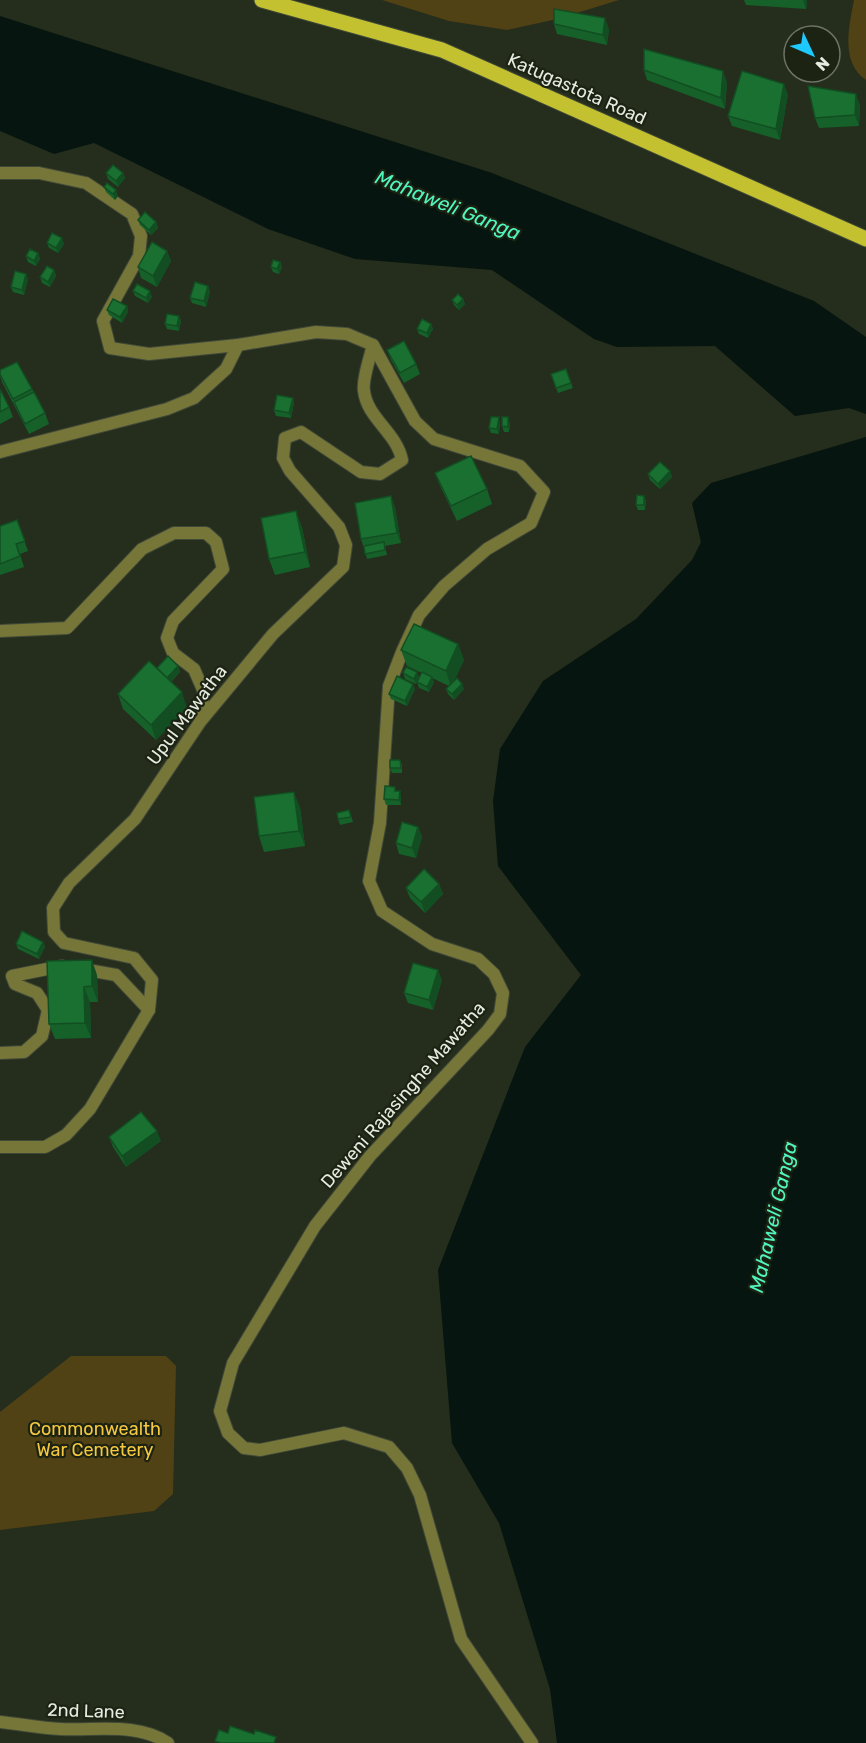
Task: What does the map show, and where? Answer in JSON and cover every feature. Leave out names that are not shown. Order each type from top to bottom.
[{"type":"main road","name":"Katugastota Road","points":[[262,0],[442,50],[866,239]]},
{"type":"street","points":[[0,173],[39,173],[86,183],[132,214],[141,236],[139,256],[103,321],[110,348],[149,354],[238,345],[316,332],[347,334],[373,345]]},
{"type":"street","points":[[0,452],[167,409],[194,398],[226,369],[238,345]]},
{"type":"street","name":"Upul Mawatha","points":[[0,1147],[45,1147],[66,1135],[90,1109],[148,1010],[152,980],[134,958],[64,943],[54,932],[53,908],[69,883],[135,819],[200,722],[273,634],[343,567],[345,545],[339,527],[290,471],[283,458],[285,438],[301,432],[361,472],[380,474],[402,460],[400,448],[368,407],[363,389],[373,345]]},
{"type":"street","name":"Deweni Rajasinghe Mawatha","points":[[373,345],[415,421],[434,439],[520,466],[544,492],[531,523],[487,549],[444,586],[419,615],[402,652],[389,686],[380,823],[369,881],[382,911],[432,944],[478,960],[494,974],[503,993],[500,1014],[488,1030],[370,1156],[315,1226],[233,1363],[220,1411],[228,1433],[244,1448],[260,1450],[344,1432],[389,1447],[407,1468],[420,1495],[461,1639],[532,1743]]},
{"type":"street","points":[[0,632],[67,628],[142,549],[174,533],[206,533],[216,542],[223,569],[173,621],[167,638],[173,653],[194,669],[204,692],[200,722]]},
{"type":"street","points":[[0,1053],[24,1052],[42,1036],[48,1010],[37,993],[15,984],[12,975],[64,966],[116,975],[148,1010]]},
{"type":"street","name":"2nd Lane","points":[[0,1722],[58,1730],[141,1730],[168,1743]]},
{"type":"green space","points":[[382,0],[619,0],[557,19],[507,30],[449,21]]},
{"type":"green space","points":[[854,0],[866,0],[866,80],[852,64],[849,54],[849,32]]},
{"type":"green space","name":"Commonwealth War Cemetery","points":[[71,1356],[166,1356],[176,1366],[173,1494],[154,1511],[0,1530],[0,1412]]},
{"type":"water","name":"Mahaweli Ganga","points":[[0,16],[492,173],[814,301],[866,337],[866,414],[849,408],[795,416],[715,346],[617,347],[594,339],[492,270],[355,259],[268,229],[94,143],[54,154],[0,131]]},
{"type":"water","name":"Mahaweli Ganga","points":[[866,437],[866,1743],[557,1743],[550,1689],[499,1523],[452,1443],[438,1270],[525,1047],[581,975],[498,866],[493,801],[500,749],[543,681],[636,619],[692,560],[701,542],[692,503],[711,483]]},
{"type":"building","points":[[554,9],[605,18],[603,35],[554,24]]},
{"type":"building","points":[[644,49],[723,71],[721,98],[644,70]]},
{"type":"building","points":[[742,71],[784,84],[776,129],[728,116]]},
{"type":"building","points":[[808,86],[856,94],[855,115],[815,118]]},
{"type":"building","points":[[113,165],[123,173],[116,181],[106,173]]},
{"type":"building","points":[[107,183],[116,190],[113,194],[104,187]]},
{"type":"building","points":[[145,212],[156,222],[149,230],[138,220]]},
{"type":"building","points":[[52,233],[62,238],[56,248],[47,243]]},
{"type":"building","points":[[152,242],[167,251],[153,276],[138,267]]},
{"type":"building","points":[[30,249],[38,253],[34,261],[26,256]]},
{"type":"building","points":[[273,260],[280,262],[277,269],[271,267]]},
{"type":"building","points":[[47,266],[54,270],[48,282],[40,277]]},
{"type":"building","points":[[15,271],[26,274],[22,290],[11,287]]},
{"type":"building","points":[[195,282],[208,286],[204,301],[190,298]]},
{"type":"building","points":[[137,284],[150,291],[146,298],[133,291]]},
{"type":"building","points":[[458,294],[463,299],[457,305],[452,300]]},
{"type":"building","points":[[113,299],[127,306],[120,317],[107,310]]},
{"type":"building","points":[[167,314],[179,316],[177,326],[165,324]]},
{"type":"building","points":[[422,319],[431,324],[427,333],[417,329]]},
{"type":"building","points":[[404,341],[416,364],[400,373],[387,350]]},
{"type":"building","points":[[17,362],[32,389],[13,399],[0,370]]},
{"type":"building","points":[[566,369],[571,383],[556,388],[551,374]]},
{"type":"building","points":[[0,389],[9,407],[0,412]]},
{"type":"building","points":[[34,392],[45,413],[25,424],[14,402]]},
{"type":"building","points":[[277,395],[293,398],[289,413],[274,410]]},
{"type":"building","points":[[491,417],[499,417],[497,429],[489,428]]},
{"type":"building","points":[[502,417],[508,417],[508,427],[502,426]]},
{"type":"building","points":[[471,456],[487,489],[451,506],[435,473]]},
{"type":"building","points":[[660,462],[670,471],[658,484],[648,474]]},
{"type":"building","points":[[637,495],[644,496],[644,505],[636,505]]},
{"type":"building","points":[[391,496],[397,533],[361,539],[355,503]]},
{"type":"building","points":[[296,511],[305,552],[269,559],[261,518]]},
{"type":"building","points":[[17,520],[25,541],[16,544],[20,556],[0,564],[0,526]]},
{"type":"building","points":[[384,542],[385,550],[365,554],[364,546]]},
{"type":"building","points":[[414,624],[458,644],[446,671],[401,650]]},
{"type":"building","points":[[168,656],[178,666],[167,678],[157,668]]},
{"type":"building","points":[[149,661],[182,692],[151,725],[118,694]]},
{"type":"building","points":[[406,667],[417,672],[414,679],[403,673]]},
{"type":"building","points":[[422,672],[432,677],[427,687],[417,682]]},
{"type":"building","points":[[397,676],[413,684],[405,701],[389,694]]},
{"type":"building","points":[[457,678],[462,684],[452,694],[446,689]]},
{"type":"building","points":[[390,760],[400,760],[401,768],[390,768]]},
{"type":"building","points":[[385,786],[395,787],[395,791],[400,791],[399,800],[384,799]]},
{"type":"building","points":[[294,792],[299,831],[259,836],[254,797]]},
{"type":"building","points":[[349,810],[351,817],[338,819],[337,813]]},
{"type":"building","points":[[402,822],[418,827],[412,848],[396,843]]},
{"type":"building","points":[[424,869],[439,884],[421,902],[406,888]]},
{"type":"building","points":[[22,931],[43,942],[37,954],[16,944]]},
{"type":"building","points":[[92,960],[92,986],[84,987],[85,1023],[49,1024],[47,961]]},
{"type":"building","points":[[413,963],[438,970],[429,1000],[404,993]]},
{"type":"building","points":[[141,1112],[157,1131],[122,1156],[109,1137]]},
{"type":"building","points":[[230,1726],[254,1734],[255,1730],[276,1737],[274,1743],[215,1741],[219,1730],[228,1733]]}]
